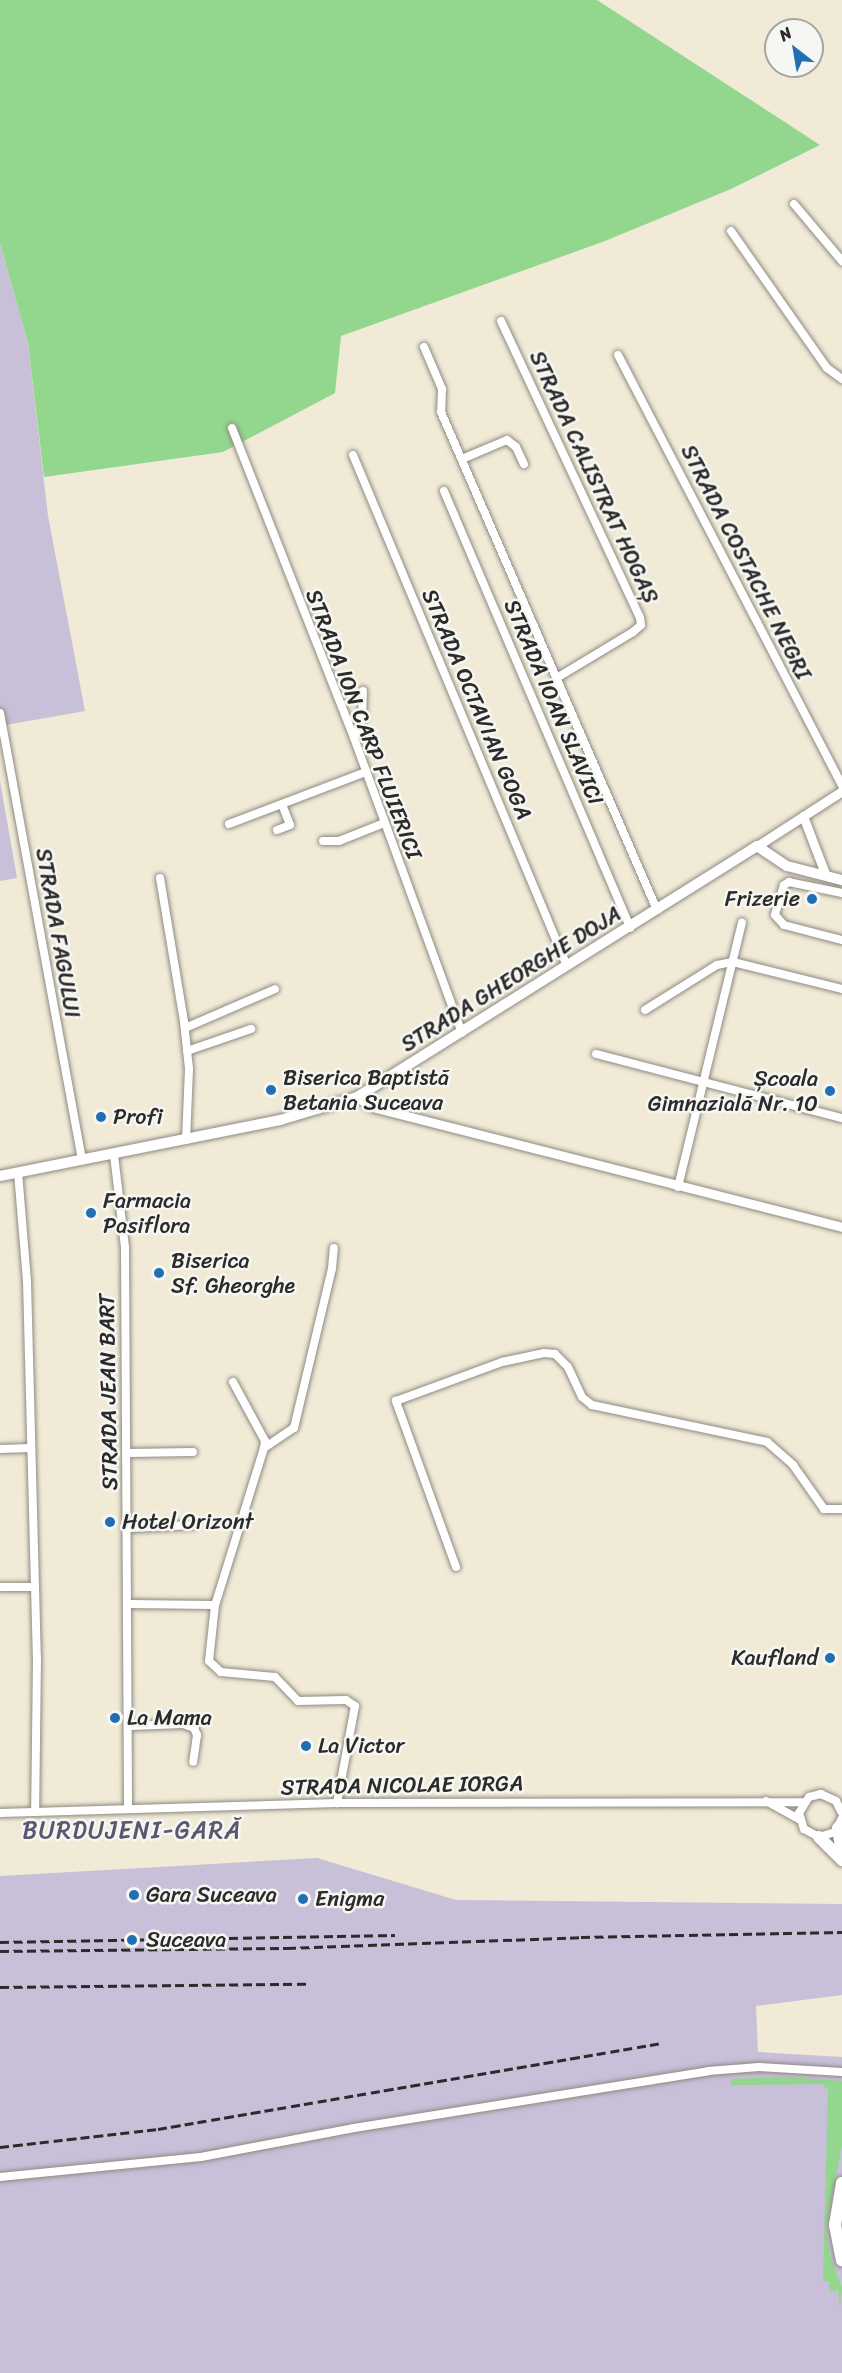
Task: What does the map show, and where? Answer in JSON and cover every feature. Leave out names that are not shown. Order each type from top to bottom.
[{"type":"main road","name":"STRADA GHEORGHE DOJA","points":[[0,1176],[82,1159],[114,1155],[305,1114],[357,1097],[757,846]]},
{"type":"main road","points":[[757,846],[781,863],[842,880]]},
{"type":"main road","points":[[840,1823],[842,1853]]},
{"type":"main road","points":[[819,1837],[842,1860]]},
{"type":"main road","points":[[841,2189],[835,2224],[842,2260]]},
{"type":"street","points":[[794,204],[842,261]]},
{"type":"street","points":[[730,231],[827,368],[842,379]]},
{"type":"street","name":"STRADA CALISTRAT HOGAȘ","points":[[501,321],[640,618],[641,625],[633,632],[558,677]]},
{"type":"street","points":[[424,347],[442,389],[441,412],[558,677],[657,910]]},
{"type":"street","name":"STRADA COSTACHE NEGRI","points":[[618,355],[842,786]]},
{"type":"street","name":"STRADA ION CARP FLUIERICI","points":[[232,428],[354,738],[462,1033]]},
{"type":"street","points":[[462,459],[507,440],[516,447],[524,464]]},
{"type":"street","name":"STRADA OCTAVIAN GOGA","points":[[353,455],[567,966]]},
{"type":"street","name":"STRADA IOAN SLAVICI","points":[[444,491],[630,927]]},
{"type":"street","points":[[354,738],[362,719],[363,691]]},
{"type":"street","name":"STRADA FAGULUI","points":[[0,713],[82,1159]]},
{"type":"street","points":[[229,824],[366,772]]},
{"type":"street","name":"STRADA GHEORGHE DOJA","points":[[757,846],[842,791]]},
{"type":"street","points":[[278,830],[290,825],[282,804]]},
{"type":"street","points":[[803,816],[826,876]]},
{"type":"street","points":[[323,841],[339,841],[384,823]]},
{"type":"street","points":[[160,878],[187,1051],[186,1140]]},
{"type":"street","points":[[842,893],[794,881],[784,885],[775,915],[779,922],[842,940]]},
{"type":"street","points":[[678,1187],[701,1082],[742,922]]},
{"type":"street","points":[[645,1010],[717,965],[733,962],[842,989]]},
{"type":"street","points":[[184,1028],[276,989]]},
{"type":"street","points":[[187,1051],[251,1029]]},
{"type":"street","points":[[596,1054],[842,1118]]},
{"type":"street","points":[[357,1097],[372,1107],[678,1187],[842,1227]]},
{"type":"street","name":"STRADA JEAN BART","points":[[114,1155],[125,1247],[129,1809]]},
{"type":"street","points":[[18,1172],[27,1281],[35,1587],[35,1812]]},
{"type":"street","points":[[264,1448],[294,1428],[332,1269],[333,1248]]},
{"type":"street","points":[[456,1567],[396,1401],[502,1362],[544,1353],[555,1354],[568,1367],[582,1397],[592,1405],[767,1442],[793,1465],[824,1509],[842,1509]]},
{"type":"street","points":[[233,1382],[265,1441],[216,1605],[209,1661],[216,1670],[270,1676],[298,1701],[346,1700],[355,1706],[337,1803]]},
{"type":"street","points":[[0,1449],[30,1448]]},
{"type":"street","points":[[128,1453],[193,1452]]},
{"type":"street","points":[[128,1528],[194,1526]]},
{"type":"street","points":[[0,1587],[35,1587]]},
{"type":"street","points":[[129,1604],[216,1605]]},
{"type":"street","points":[[129,1726],[183,1724],[194,1728],[197,1735],[193,1762]]},
{"type":"street","name":"STRADA NICOLAE IORGA","points":[[0,1813],[337,1803],[762,1799],[804,1802],[821,1794],[841,1804],[842,1813]]},
{"type":"street","points":[[762,1799],[799,1819],[808,1833],[819,1837],[830,1835],[840,1823]]},
{"type":"street","points":[[799,1819],[804,1802]]},
{"type":"street","points":[[0,2177],[201,2157],[354,2128],[708,2071],[766,2067],[842,2072]]},
{"type":"shaded area","points":[[0,243],[28,343],[48,516],[85,711],[0,726]]},
{"type":"shaded area","points":[[0,781],[17,878],[0,881]]},
{"type":"shaded area","points":[[317,1858],[456,1900],[842,1904],[842,1995],[756,2006],[758,2052],[842,2057],[842,2373],[0,2373],[0,1876]]},
{"type":"green space","points":[[0,0],[597,0],[820,145],[731,189],[605,241],[341,336],[335,393],[223,452],[44,477],[28,343],[0,243]]},
{"type":"green space","points":[[789,2077],[842,2081],[842,2145],[826,2228],[830,2256],[842,2287],[840,2308],[838,2290],[829,2291],[829,2281],[823,2281],[828,2090],[822,2084],[731,2085],[731,2079]]},
{"type":"railway","points":[[0,1951],[287,1948],[581,1937],[842,1932]]},
{"type":"railway","points":[[0,1942],[395,1935]]},
{"type":"railway","points":[[0,1987],[306,1984]]},
{"type":"railway","points":[[0,2147],[158,2129],[662,2043]]},
{"type":"place","name":"Frizerie","points":[[812,899]]},
{"type":"place","name":"Biserica Baptistă Betania Suceava","points":[[271,1090]]},
{"type":"place","name":"Școala Gimnazială Nr. 10","points":[[830,1091]]},
{"type":"place","name":"Profi","points":[[101,1117]]},
{"type":"place","name":"Farmacia Pasiflora","points":[[91,1213]]},
{"type":"place","name":"Biserica Sf. Gheorghe","points":[[159,1273]]},
{"type":"place","name":"Hotel Orizont","points":[[110,1522]]},
{"type":"place","name":"Kaufland","points":[[830,1658]]},
{"type":"place","name":"La Mama","points":[[115,1718]]},
{"type":"place","name":"La Victor","points":[[306,1746]]},
{"type":"place","name":"Gara Suceava","points":[[134,1895]]},
{"type":"place","name":"Enigma","points":[[303,1899]]},
{"type":"place","name":"Suceava","points":[[132,1940]]},
{"type":"district","name":"BURDUJENI-GARĂ","points":[[132,1831]]}]
